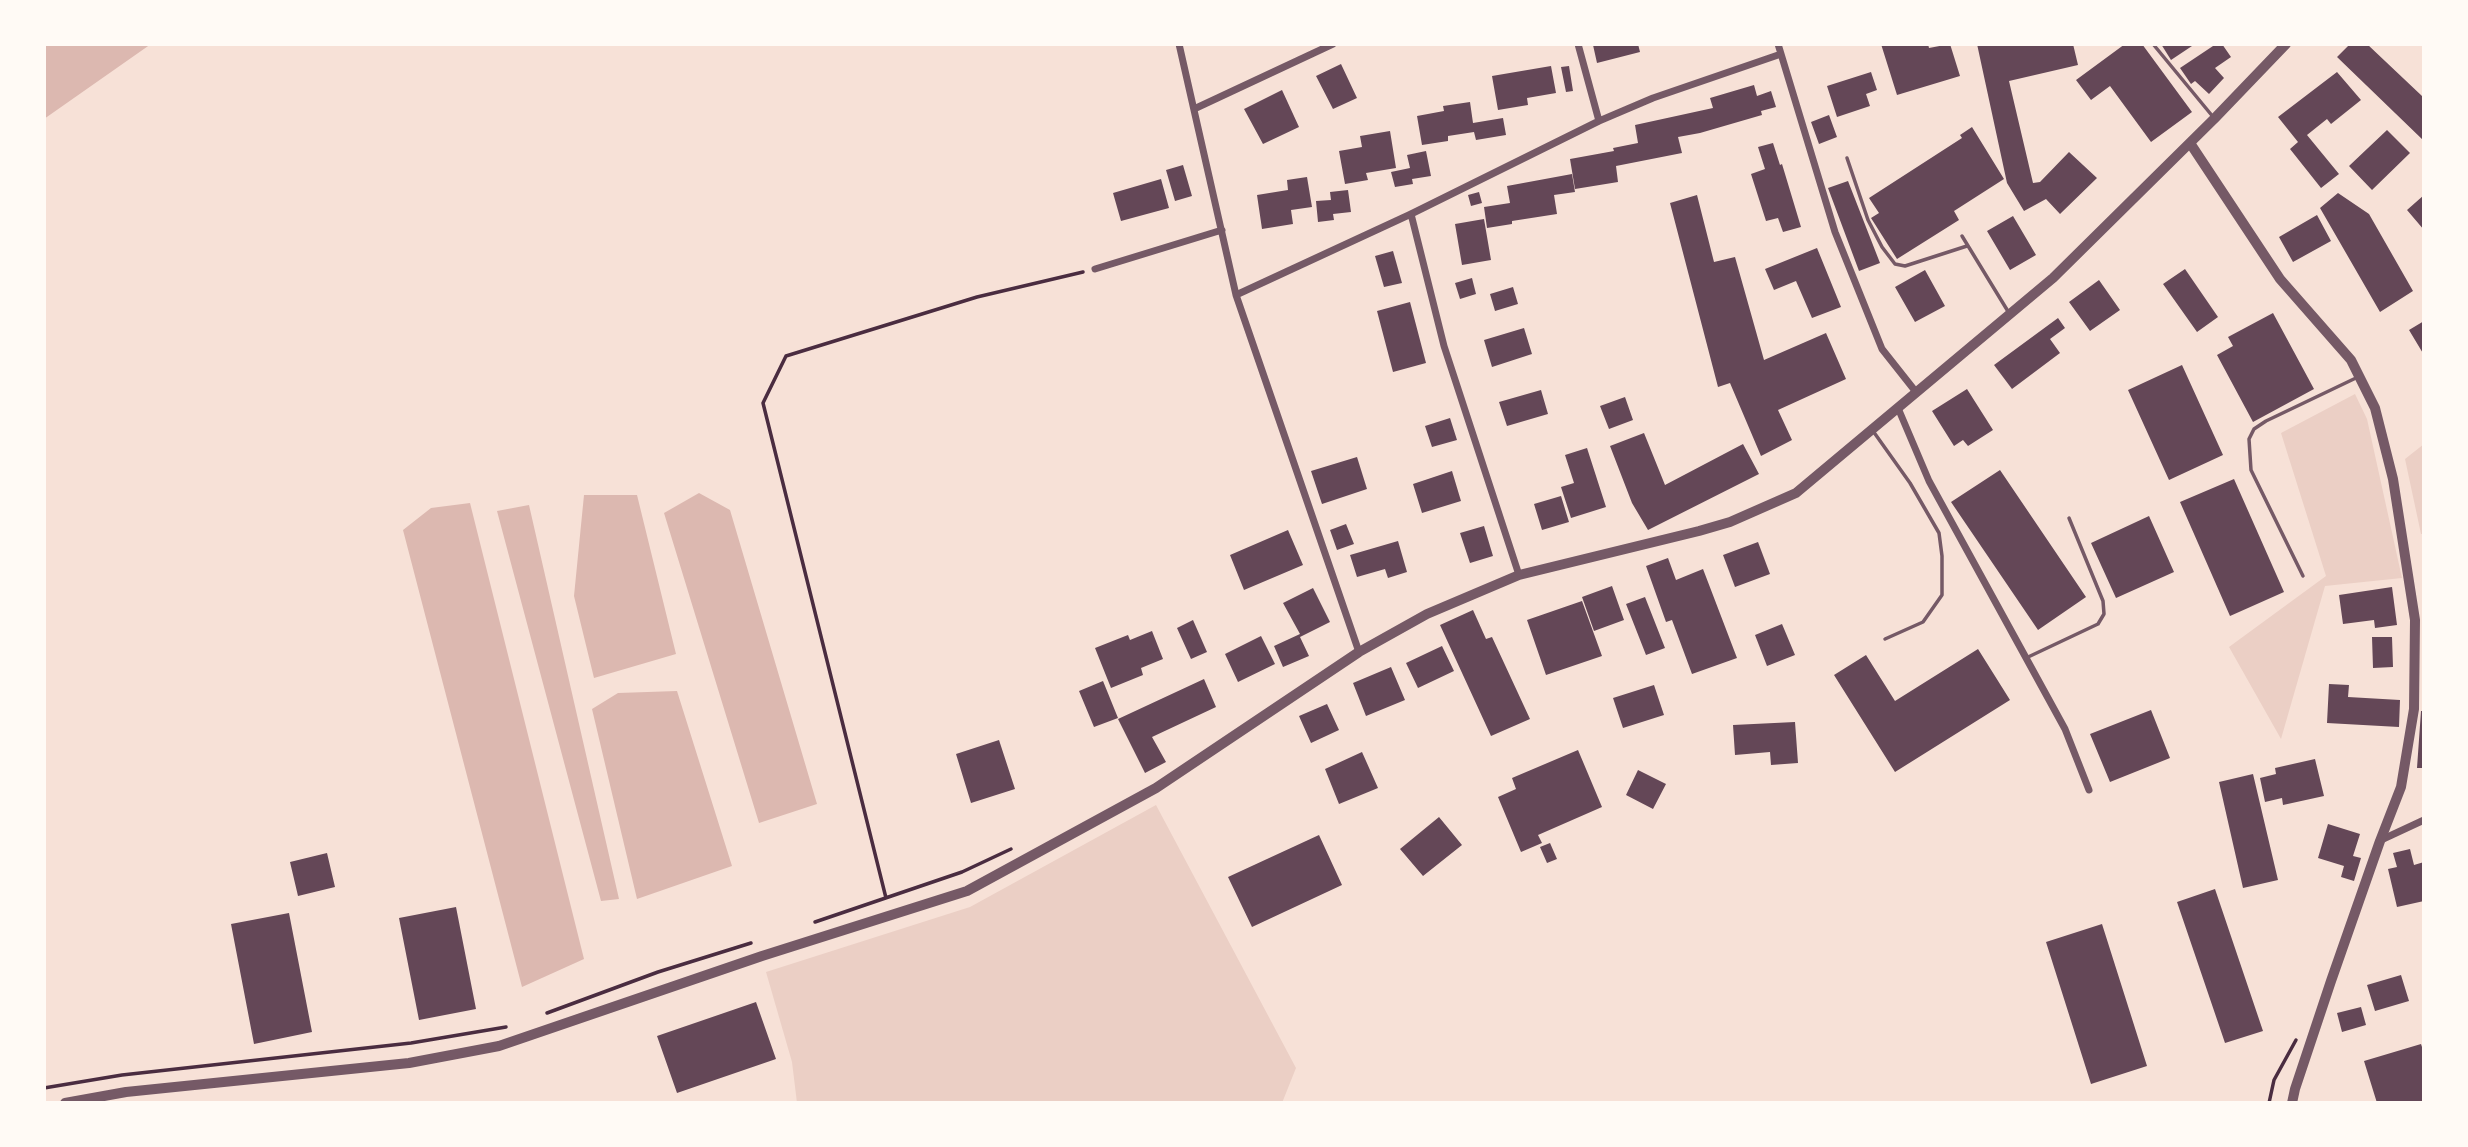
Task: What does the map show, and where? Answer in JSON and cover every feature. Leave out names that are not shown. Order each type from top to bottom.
[{"type":"street","points":[[1180,44],[1236,295],[1359,652]]},
{"type":"street","points":[[1194,109],[1333,44]]},
{"type":"street","points":[[1578,44],[1599,121]]},
{"type":"street","points":[[1778,44],[1835,232],[1882,349],[1916,392]]},
{"type":"street","points":[[65,1103],[126,1093],[409,1063],[499,1046],[762,956],[967,891],[1156,788],[1359,652],[1427,614],[1519,575],[1699,531],[1796,493],[2053,278],[2286,44]]},
{"type":"street","points":[[1236,295],[1653,97],[1781,54]]},
{"type":"street","points":[[2190,143],[2280,279],[2351,360],[2360,376],[2375,408],[2393,479],[2415,620],[2414,709],[2401,787],[2379,841],[2292,1103]]},
{"type":"street","points":[[1411,214],[1444,346],[1519,575]]},
{"type":"street","points":[[1095,269],[1222,230]]},
{"type":"street","points":[[1898,408],[1929,481],[2065,729],[2089,790]]},
{"type":"street","points":[[2379,841],[2424,820]]},
{"type":"lane","points":[[2153,44],[2214,119]]},
{"type":"lane","points":[[1847,158],[1868,220],[1882,247],[1895,264],[1905,265],[1967,246]]},
{"type":"lane","points":[[1962,236],[2010,315]]},
{"type":"lane","points":[[2303,576],[2251,470],[2249,439],[2254,429],[2266,421],[2360,376]]},
{"type":"lane","points":[[1872,429],[1910,483],[1939,533],[1942,556],[1942,595],[1923,622],[1885,639]]},
{"type":"lane","points":[[2026,658],[2098,624],[2104,614],[2103,601],[2069,518]]},
{"type":"path","points":[[890,916],[763,403],[786,356],[977,297],[1095,269]]},
{"type":"path","points":[[808,925],[962,872],[1019,845]]},
{"type":"path","points":[[535,1017],[659,972],[758,941]]},
{"type":"path","points":[[44,1088],[122,1076],[411,1043],[509,1027]]},
{"type":"shaded area","points":[[44,44],[151,44],[44,119]]},
{"type":"shaded area","points":[[2355,394],[2367,419],[2402,578],[2325,586],[2281,739],[2229,647],[2326,576],[2281,433]]},
{"type":"shaded area","points":[[2424,444],[2424,534],[2421,534],[2405,459]]},
{"type":"shaded area","points":[[699,493],[730,510],[817,804],[759,823],[664,513]]},
{"type":"shaded area","points":[[584,495],[637,495],[676,654],[594,678],[574,596]]},
{"type":"shaded area","points":[[470,503],[584,959],[522,987],[403,530],[431,508]]},
{"type":"shaded area","points":[[529,505],[619,899],[601,901],[497,511]]},
{"type":"shaded area","points":[[677,691],[732,866],[637,899],[592,709],[618,693]]},
{"type":"shaded area","points":[[1156,805],[1296,1068],[1282,1103],[797,1103],[792,1062],[766,972],[970,907]]},
{"type":"building","points":[[1638,44],[1640,52],[1597,63],[1593,45]]},
{"type":"building","points":[[1881,44],[1928,44],[1929,48],[1950,44],[1960,76],[1897,95]]},
{"type":"building","points":[[1977,44],[2073,44],[2078,65],[2009,81],[2033,183],[2040,182],[2069,152],[2097,178],[2060,214],[2046,199],[2024,211],[2007,183]]},
{"type":"building","points":[[2125,44],[2142,44],[2192,112],[2151,142],[2110,86],[2091,100],[2076,80]]},
{"type":"building","points":[[2161,44],[2195,44],[2171,60]]},
{"type":"building","points":[[2216,44],[2222,44],[2231,57],[2215,68],[2224,78],[2209,94],[2195,81],[2191,84],[2180,68]]},
{"type":"building","points":[[2350,44],[2367,44],[2422,96],[2424,93],[2424,141],[2337,57]]},
{"type":"building","points":[[1341,64],[1357,98],[1333,109],[1316,76]]},
{"type":"building","points":[[1551,66],[1556,93],[1527,98],[1528,105],[1498,110],[1492,76]]},
{"type":"building","points":[[1569,66],[1573,91],[1566,92],[1561,67]]},
{"type":"building","points":[[1871,72],[1877,90],[1866,94],[1870,106],[1837,117],[1827,86]]},
{"type":"building","points":[[2337,72],[2361,100],[2331,124],[2327,119],[2307,135],[2339,174],[2321,188],[2290,149],[2298,142],[2278,117]]},
{"type":"building","points":[[1754,85],[1757,96],[1771,91],[1776,107],[1761,111],[1762,115],[1678,137],[1682,153],[1616,166],[1618,182],[1575,189],[1570,159],[1614,151],[1613,148],[1638,143],[1635,125],[1713,108],[1710,98]]},
{"type":"building","points":[[1282,90],[1299,127],[1263,144],[1244,109]]},
{"type":"building","points":[[1470,102],[1473,123],[1503,118],[1506,135],[1476,140],[1474,132],[1448,136],[1448,141],[1422,145],[1417,116],[1444,111],[1443,106]]},
{"type":"building","points":[[1829,115],[1837,137],[1819,144],[1811,122]]},
{"type":"building","points":[[1972,127],[2004,179],[1954,211],[1959,220],[1897,259],[1871,218],[1879,213],[1869,198],[1962,138],[1960,135]]},
{"type":"building","points":[[2387,130],[2410,153],[2372,190],[2349,166]]},
{"type":"building","points":[[1390,131],[1396,168],[1366,173],[1368,180],[1345,184],[1339,151],[1362,147],[1360,136]]},
{"type":"building","points":[[1773,143],[1801,227],[1783,232],[1778,218],[1766,221],[1751,174],[1765,169],[1758,147]]},
{"type":"building","points":[[1426,151],[1431,176],[1412,179],[1413,184],[1395,187],[1391,172],[1410,168],[1407,155]]},
{"type":"building","points":[[1183,165],[1192,196],[1175,201],[1166,170]]},
{"type":"building","points":[[1572,174],[1575,192],[1554,195],[1557,214],[1487,228],[1484,207],[1510,203],[1507,186]]},
{"type":"building","points":[[1307,177],[1312,207],[1291,210],[1293,224],[1262,229],[1257,195],[1288,190],[1287,180]]},
{"type":"building","points":[[1161,179],[1169,208],[1121,221],[1113,193]]},
{"type":"building","points":[[1848,181],[1880,263],[1859,271],[1828,188]]},
{"type":"building","points":[[1348,190],[1351,212],[1333,214],[1334,220],[1318,222],[1316,201],[1331,200],[1330,192]]},
{"type":"building","points":[[1479,192],[1482,203],[1471,206],[1468,195]]},
{"type":"building","points":[[2338,193],[2369,214],[2413,291],[2380,312],[2320,208]]},
{"type":"building","points":[[1697,195],[1714,262],[1735,257],[1764,360],[1826,333],[1846,379],[1778,410],[1792,440],[1761,456],[1730,383],[1718,387],[1670,203]]},
{"type":"building","points":[[2424,195],[2424,230],[2407,210]]},
{"type":"building","points":[[2317,215],[2331,241],[2293,262],[2279,237]]},
{"type":"building","points":[[2013,216],[2036,255],[2010,270],[1987,231]]},
{"type":"building","points":[[1484,219],[1491,260],[1462,265],[1455,224]]},
{"type":"building","points":[[1817,248],[1841,307],[1812,318],[1796,281],[1774,290],[1765,269]]},
{"type":"building","points":[[1393,251],[1402,283],[1384,287],[1375,256]]},
{"type":"building","points":[[2185,269],[2218,317],[2197,332],[2163,284]]},
{"type":"building","points":[[1925,270],[1945,306],[1915,322],[1895,287]]},
{"type":"building","points":[[1472,278],[1476,294],[1460,299],[1455,283]]},
{"type":"building","points":[[2099,280],[2120,310],[2090,331],[2069,302]]},
{"type":"building","points":[[1513,287],[1518,304],[1495,311],[1490,294]]},
{"type":"building","points":[[1410,302],[1426,363],[1393,372],[1377,311]]},
{"type":"building","points":[[2273,313],[2314,389],[2253,422],[2217,355],[2233,346],[2228,337]]},
{"type":"building","points":[[2058,318],[2065,328],[2050,339],[2060,353],[2012,389],[1994,365]]},
{"type":"building","points":[[2424,321],[2424,355],[2409,330]]},
{"type":"building","points":[[1524,328],[1532,354],[1492,367],[1484,340]]},
{"type":"building","points":[[2182,365],[2223,455],[2169,480],[2128,390]]},
{"type":"building","points":[[1967,389],[1993,430],[1968,446],[1963,440],[1954,446],[1932,411]]},
{"type":"building","points":[[1541,390],[1548,414],[1507,426],[1499,402]]},
{"type":"building","points":[[1625,397],[1633,420],[1609,429],[1600,406]]},
{"type":"building","points":[[1450,418],[1457,440],[1432,447],[1425,426]]},
{"type":"building","points":[[1644,433],[1665,485],[1743,444],[1759,474],[1648,530],[1632,503],[1610,446]]},
{"type":"building","points":[[1587,448],[1606,507],[1571,518],[1561,487],[1574,483],[1565,455]]},
{"type":"building","points":[[1357,457],[1367,489],[1322,504],[1311,471]]},
{"type":"building","points":[[2000,470],[2086,597],[2038,630],[1951,502]]},
{"type":"building","points":[[1452,471],[1461,501],[1422,513],[1413,484]]},
{"type":"building","points":[[2234,479],[2284,592],[2230,616],[2180,502]]},
{"type":"building","points":[[1561,496],[1569,522],[1542,530],[1534,504]]},
{"type":"building","points":[[2149,516],[2174,572],[2116,598],[2091,543]]},
{"type":"building","points":[[1346,524],[1354,544],[1337,550],[1330,530]]},
{"type":"building","points":[[1484,526],[1493,556],[1470,563],[1460,533]]},
{"type":"building","points":[[1288,530],[1303,565],[1244,590],[1230,555]]},
{"type":"building","points":[[1398,541],[1407,572],[1388,578],[1385,569],[1357,577],[1350,555]]},
{"type":"building","points":[[1758,542],[1770,574],[1735,587],[1723,555]]},
{"type":"building","points":[[1668,558],[1676,580],[1703,569],[1737,658],[1692,674],[1672,620],[1666,622],[1646,566]]},
{"type":"building","points":[[1612,586],[1624,620],[1594,631],[1582,597]]},
{"type":"building","points":[[2392,587],[2397,625],[2375,628],[2374,620],[2343,624],[2339,595]]},
{"type":"building","points":[[1313,588],[1330,622],[1300,637],[1309,656],[1283,667],[1274,646],[1300,634],[1283,603]]},
{"type":"building","points":[[1645,597],[1665,648],[1646,655],[1626,604]]},
{"type":"building","points":[[1582,601],[1602,656],[1546,675],[1527,620]]},
{"type":"building","points":[[1473,610],[1486,639],[1492,637],[1530,719],[1491,736],[1440,625]]},
{"type":"building","points":[[1193,620],[1207,652],[1191,659],[1177,628]]},
{"type":"building","points":[[1782,624],[1795,655],[1767,666],[1755,635]]},
{"type":"building","points":[[1152,631],[1163,659],[1141,668],[1143,675],[1111,688],[1095,648],[1128,635],[1130,640]]},
{"type":"building","points":[[1261,636],[1275,664],[1238,682],[1225,654]]},
{"type":"building","points":[[2372,637],[2392,637],[2393,667],[2373,668]]},
{"type":"building","points":[[1442,646],[1454,671],[1418,688],[1406,663]]},
{"type":"building","points":[[1978,649],[2010,700],[1895,772],[1834,675],[1866,655],[1895,701]]},
{"type":"building","points":[[1391,667],[1405,700],[1366,716],[1353,683]]},
{"type":"building","points":[[1204,679],[1216,707],[1152,737],[1166,762],[1145,773],[1118,719]]},
{"type":"building","points":[[1103,681],[1118,718],[1094,727],[1079,691]]},
{"type":"building","points":[[2329,684],[2349,685],[2348,697],[2400,700],[2399,727],[2327,723]]},
{"type":"building","points":[[1654,685],[1664,715],[1623,728],[1613,698]]},
{"type":"building","points":[[1327,704],[1339,730],[1311,743],[1299,716]]},
{"type":"building","points":[[2151,710],[2170,758],[2110,782],[2090,734]]},
{"type":"building","points":[[2421,711],[2424,711],[2424,768],[2417,768]]},
{"type":"building","points":[[1795,722],[1798,763],[1771,765],[1770,752],[1735,755],[1733,725]]},
{"type":"building","points":[[999,740],[1015,789],[971,803],[956,754]]},
{"type":"building","points":[[1578,750],[1602,807],[1538,835],[1542,843],[1521,852],[1498,797],[1516,789],[1512,778]]},
{"type":"building","points":[[1362,752],[1378,788],[1339,804],[1325,769]]},
{"type":"building","points":[[2315,759],[2324,796],[2283,805],[2282,798],[2265,802],[2260,778],[2276,774],[2275,768]]},
{"type":"building","points":[[1638,770],[1666,784],[1653,809],[1626,795]]},
{"type":"building","points":[[2253,774],[2278,880],[2243,888],[2219,782]]},
{"type":"building","points":[[1439,817],[1462,845],[1423,876],[1400,849]]},
{"type":"building","points":[[2328,824],[2360,834],[2353,856],[2361,858],[2354,881],[2341,877],[2344,866],[2318,858]]},
{"type":"building","points":[[1319,835],[1342,885],[1252,927],[1228,877]]},
{"type":"building","points":[[1550,843],[1557,859],[1547,863],[1540,847]]},
{"type":"building","points":[[2410,849],[2414,865],[2424,862],[2424,901],[2397,907],[2388,869],[2397,867],[2393,853]]},
{"type":"building","points":[[327,853],[335,887],[298,896],[290,862]]},
{"type":"building","points":[[2215,889],[2263,1031],[2225,1043],[2177,902]]},
{"type":"building","points":[[456,907],[476,1009],[419,1020],[399,918]]},
{"type":"building","points":[[289,913],[312,1032],[254,1044],[231,924]]},
{"type":"building","points":[[2102,924],[2147,1066],[2091,1084],[2046,942]]},
{"type":"building","points":[[2401,975],[2409,1001],[2375,1011],[2367,985]]},
{"type":"building","points":[[756,1002],[776,1059],[677,1093],[657,1036]]},
{"type":"building","points":[[2361,1007],[2366,1025],[2342,1032],[2337,1013]]},
{"type":"building","points":[[2421,1044],[2424,1053],[2424,1103],[2377,1103],[2364,1061]]}]
